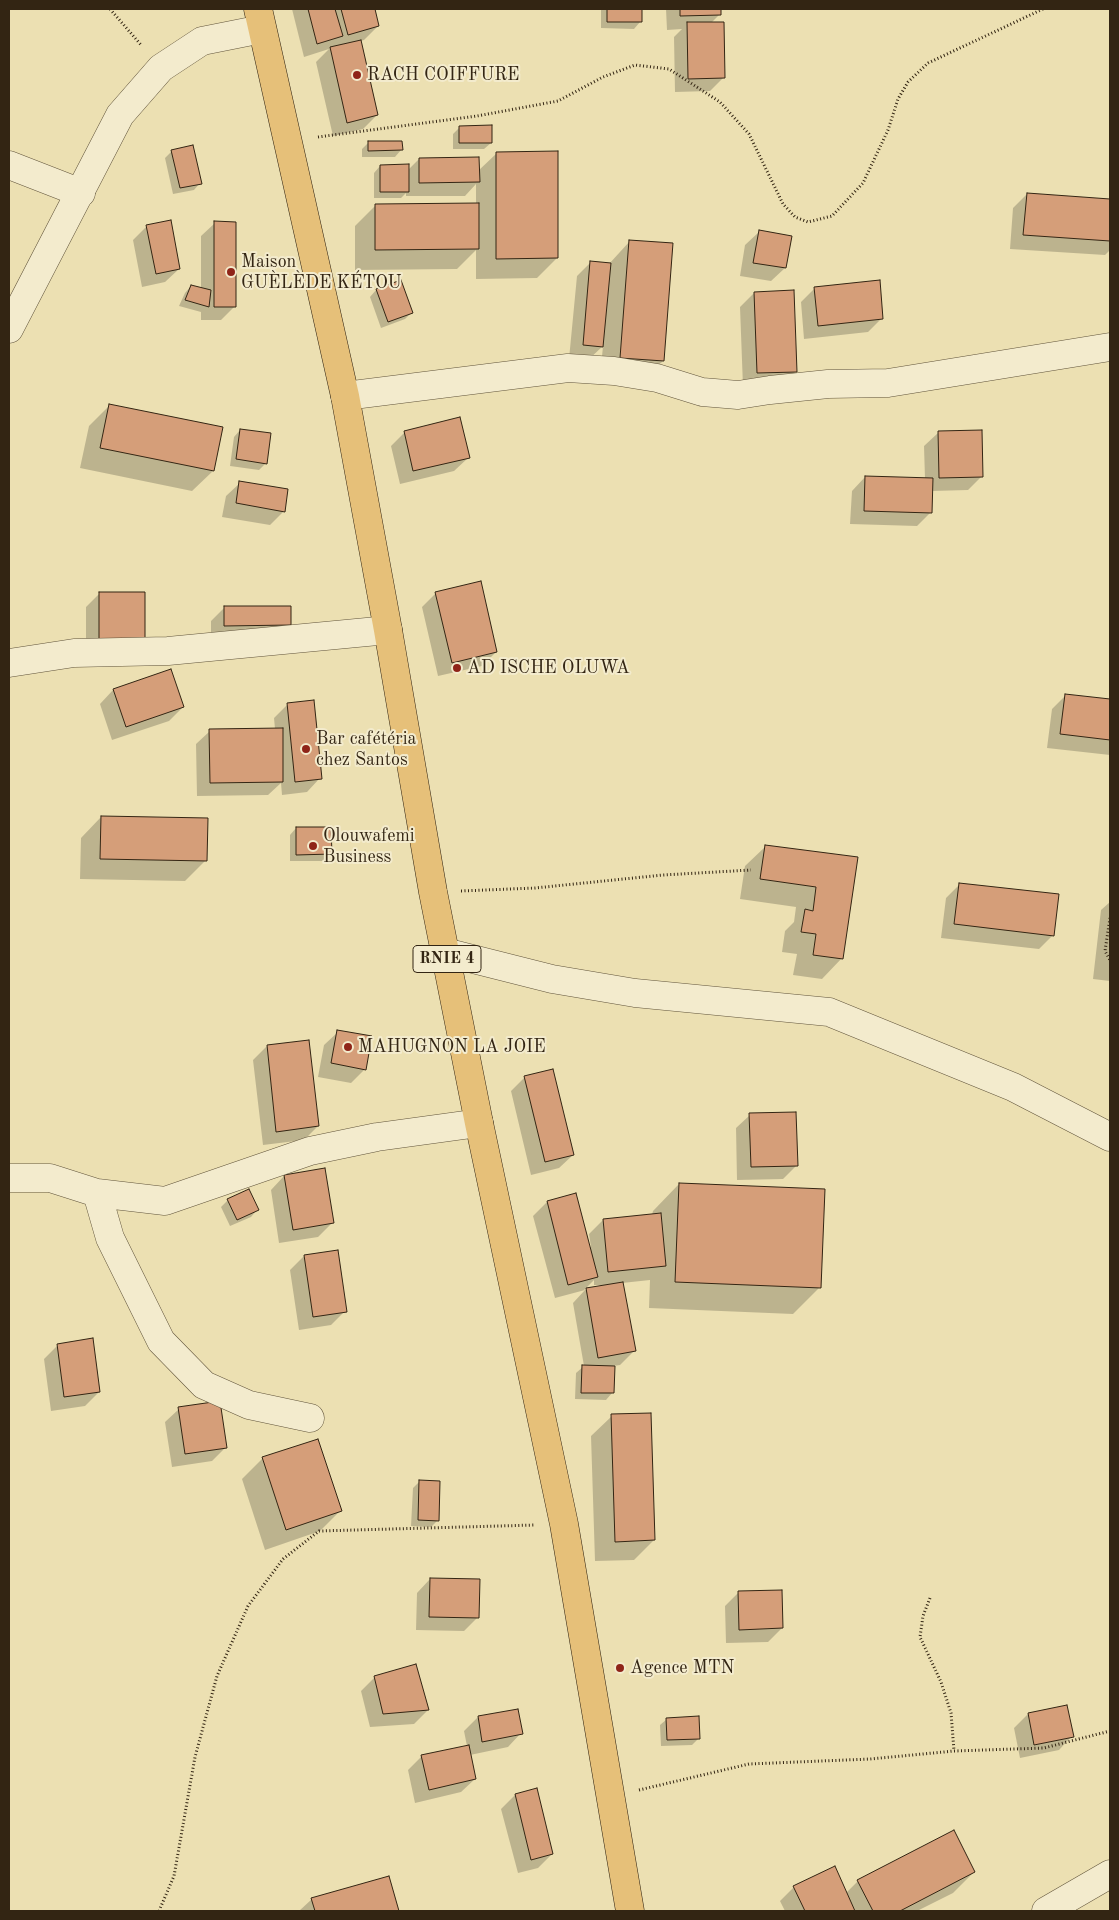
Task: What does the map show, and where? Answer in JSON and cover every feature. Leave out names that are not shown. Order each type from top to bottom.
[{"type":"main road","name":"RNIE 4","points":[[260,19],[344,396],[388,630],[433,892],[479,1123],[564,1524],[630,1911]]},
{"type":"street","points":[[9,329],[120,115],[161,68],[202,42],[260,19]]},
{"type":"street","points":[[9,165],[81,193]]},
{"type":"street","points":[[344,396],[568,368],[623,372],[657,378],[702,392],[738,395],[828,384],[888,383],[1110,347]]},
{"type":"street","points":[[9,663],[74,653],[168,651],[388,630]]},
{"type":"street","points":[[445,952],[552,979],[635,993],[829,1012],[1013,1087],[1110,1137]]},
{"type":"street","points":[[9,1178],[50,1178],[97,1193],[165,1201],[310,1151],[377,1136],[479,1123]]},
{"type":"street","points":[[97,1193],[110,1238],[161,1342],[204,1385],[249,1405],[310,1418]]},
{"type":"street","points":[[1046,1911],[1110,1874]]},
{"type":"path","points":[[110,9],[161,68]]},
{"type":"path","points":[[287,141],[477,116],[558,101],[603,77],[636,65],[669,69],[720,102],[749,134],[783,204],[795,217],[808,222],[832,216],[863,183],[888,130],[898,99],[908,82],[928,63],[1042,9]]},
{"type":"path","points":[[433,892],[535,888],[662,875],[751,870]]},
{"type":"path","points":[[1110,918],[1105,951],[1110,960]]},
{"type":"path","points":[[159,1911],[174,1876],[195,1757],[217,1676],[248,1606],[283,1559],[319,1531],[564,1524]]},
{"type":"path","points":[[930,1598],[922,1616],[920,1638],[941,1682],[951,1713],[954,1751]]},
{"type":"path","points":[[612,1797],[676,1780],[749,1764],[870,1759],[954,1751],[1044,1748],[1110,1731]]},
{"type":"building","points":[[308,9],[335,9],[343,36],[317,44]]},
{"type":"building","points":[[341,9],[375,9],[379,26],[348,35]]},
{"type":"building","points":[[607,9],[642,9],[642,22],[607,22]]},
{"type":"building","points":[[680,9],[721,9],[721,15],[680,16]]},
{"type":"building","points":[[687,22],[724,22],[725,78],[688,79]]},
{"type":"building","points":[[361,40],[378,115],[347,123],[330,47]]},
{"type":"building","points":[[492,125],[492,143],[459,143],[459,126]]},
{"type":"building","points":[[368,141],[402,141],[403,150],[368,151]]},
{"type":"building","points":[[193,145],[202,184],[180,188],[171,150]]},
{"type":"building","points":[[558,151],[558,258],[496,259],[496,152]]},
{"type":"building","points":[[479,157],[480,182],[419,183],[419,158]]},
{"type":"building","points":[[409,164],[409,192],[380,192],[380,165]]},
{"type":"building","points":[[1027,193],[1110,199],[1110,241],[1023,235]]},
{"type":"building","points":[[479,203],[479,249],[375,250],[375,204]]},
{"type":"building","points":[[171,220],[180,269],[156,274],[146,225]]},
{"type":"building","points":[[214,221],[236,222],[236,307],[214,307]]},
{"type":"building","points":[[759,230],[792,236],[786,268],[753,263]]},
{"type":"building","points":[[629,240],[673,243],[664,361],[620,358]]},
{"type":"building","points":[[590,261],[611,263],[603,347],[583,345]]},
{"type":"building","points":[[401,280],[413,313],[388,322],[376,289]]},
{"type":"building","points":[[880,280],[883,319],[818,326],[814,287]]},
{"type":"building","points":[[191,285],[211,290],[209,307],[185,300]]},
{"type":"building","points":[[794,290],[797,372],[757,373],[754,292]]},
{"type":"building","points":[[109,404],[223,427],[214,471],[100,448]]},
{"type":"building","points":[[460,417],[470,458],[413,471],[404,431]]},
{"type":"building","points":[[240,429],[271,433],[267,464],[236,459]]},
{"type":"building","points":[[982,430],[983,477],[939,478],[938,431]]},
{"type":"building","points":[[865,476],[933,478],[932,513],[864,511]]},
{"type":"building","points":[[239,481],[288,489],[285,512],[236,503]]},
{"type":"building","points":[[481,581],[497,652],[452,663],[435,592]]},
{"type":"building","points":[[99,592],[145,592],[145,640],[99,640]]},
{"type":"building","points":[[224,606],[291,606],[291,625],[224,626]]},
{"type":"building","points":[[171,669],[184,707],[126,727],[113,689]]},
{"type":"building","points":[[1065,694],[1110,699],[1110,740],[1060,734]]},
{"type":"building","points":[[314,700],[322,779],[295,782],[287,703]]},
{"type":"building","points":[[283,728],[283,782],[210,783],[209,729]]},
{"type":"building","points":[[101,816],[208,818],[207,861],[100,859]]},
{"type":"building","points":[[296,827],[331,827],[332,854],[296,855]]},
{"type":"building","points":[[765,845],[858,857],[843,959],[813,955],[816,934],[801,932],[805,909],[813,911],[816,887],[760,879]]},
{"type":"building","points":[[959,883],[1059,894],[1054,936],[954,924]]},
{"type":"building","points":[[337,1030],[372,1036],[366,1070],[331,1063]]},
{"type":"building","points":[[309,1040],[319,1126],[276,1132],[267,1045]]},
{"type":"building","points":[[553,1069],[574,1155],[545,1162],[524,1076]]},
{"type":"building","points":[[796,1112],[798,1166],[751,1167],[749,1113]]},
{"type":"building","points":[[325,1168],[334,1223],[293,1230],[284,1175]]},
{"type":"building","points":[[679,1183],[825,1189],[821,1288],[675,1282]]},
{"type":"building","points":[[249,1189],[259,1210],[237,1220],[227,1199]]},
{"type":"building","points":[[576,1193],[598,1277],[568,1285],[547,1201]]},
{"type":"building","points":[[661,1213],[666,1266],[608,1272],[603,1219]]},
{"type":"building","points":[[338,1250],[347,1312],[313,1317],[304,1255]]},
{"type":"building","points":[[623,1282],[636,1351],[598,1358],[586,1288]]},
{"type":"building","points":[[93,1338],[100,1392],[64,1397],[57,1344]]},
{"type":"building","points":[[582,1365],[615,1366],[614,1393],[581,1393]]},
{"type":"building","points":[[220,1401],[227,1448],[185,1454],[178,1407]]},
{"type":"building","points":[[651,1413],[655,1540],[615,1542],[611,1414]]},
{"type":"building","points":[[318,1439],[342,1511],[286,1530],[262,1457]]},
{"type":"building","points":[[419,1480],[440,1481],[439,1521],[418,1520]]},
{"type":"building","points":[[430,1578],[480,1579],[479,1618],[429,1617]]},
{"type":"building","points":[[782,1590],[783,1628],[739,1630],[738,1591]]},
{"type":"building","points":[[416,1664],[429,1710],[383,1714],[374,1676]]},
{"type":"building","points":[[1067,1705],[1074,1737],[1034,1745],[1028,1713]]},
{"type":"building","points":[[518,1709],[523,1734],[482,1742],[478,1716]]},
{"type":"building","points":[[699,1716],[700,1739],[667,1740],[666,1718]]},
{"type":"building","points":[[469,1745],[476,1779],[429,1790],[421,1755]]},
{"type":"building","points":[[537,1788],[553,1854],[531,1860],[515,1794]]},
{"type":"building","points":[[954,1830],[975,1872],[900,1911],[873,1911],[857,1880]]},
{"type":"building","points":[[835,1866],[855,1911],[805,1911],[793,1886]]},
{"type":"building","points":[[389,1876],[399,1911],[315,1911],[311,1898]]},
{"type":"place","name":"RACH COIFFURE","points":[[357,75]]},
{"type":"place","name":"Maison GUÈLÈDE KÉTOU","points":[[231,272]]},
{"type":"place","name":"AD ISCHE OLUWA","points":[[457,668]]},
{"type":"place","name":"Bar cafétéria chez Santos","points":[[306,749]]},
{"type":"place","name":"Olouwafemi Business","points":[[313,846]]},
{"type":"place","name":"MAHUGNON LA JOIE","points":[[348,1047]]},
{"type":"place","name":"Agence MTN","points":[[620,1668]]}]
